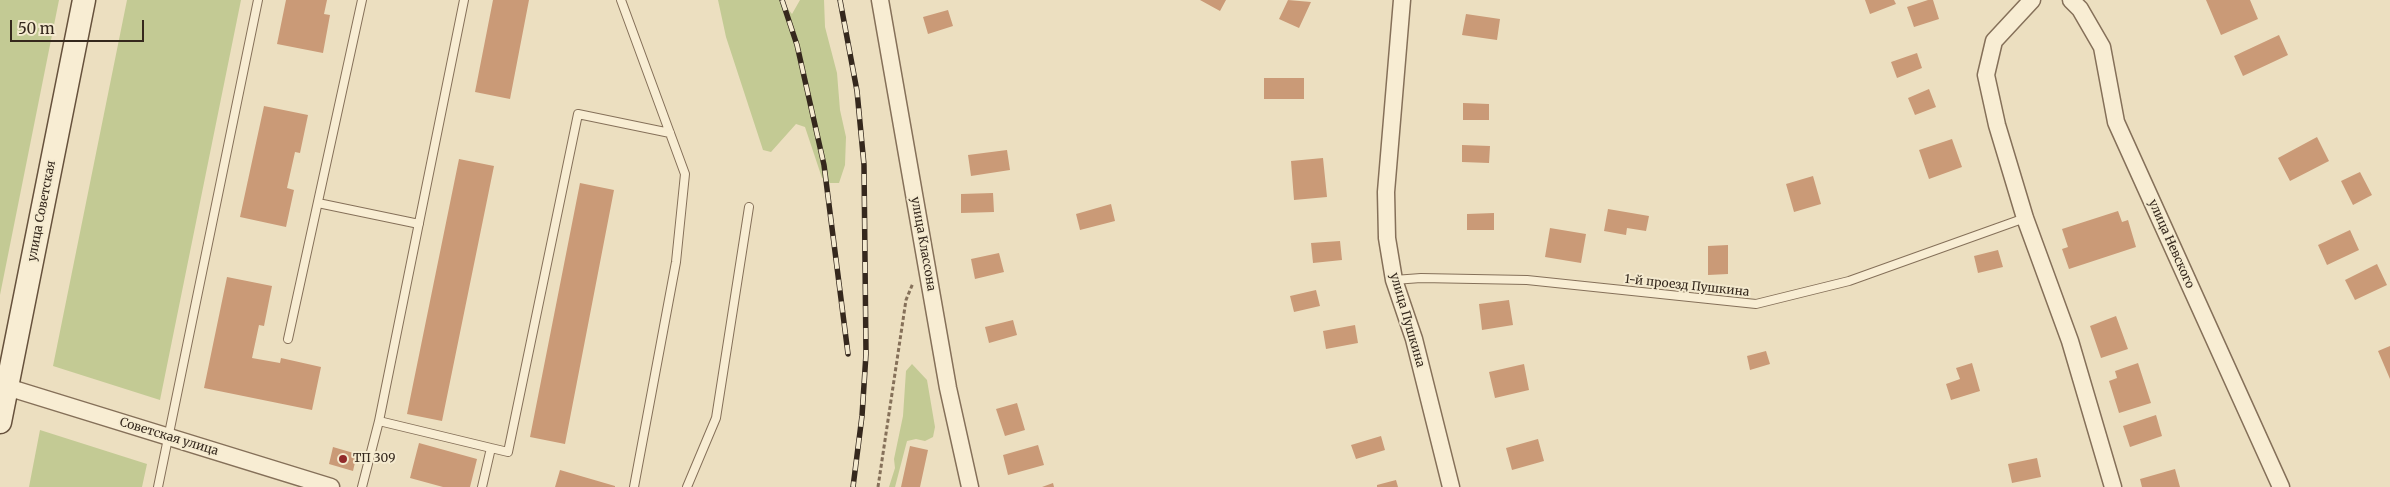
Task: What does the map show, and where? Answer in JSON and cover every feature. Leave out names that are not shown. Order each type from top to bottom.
[{"type":"street","name":"улица Советская","points":[[0,422],[4,386],[84,0]]},
{"type":"street","name":"улица Классона","points":[[880,0],[948,388],[970,487]]},
{"type":"street","name":"улица Пушкина","points":[[1402,0],[1386,192],[1387,238],[1394,280],[1414,339],[1451,487]]},
{"type":"street","points":[[2032,0],[1994,41],[1986,75],[1997,125],[2025,218],[2070,341],[2113,487]]},
{"type":"street","name":"улица Невского","points":[[2071,0],[2080,9],[2102,46],[2116,122],[2281,487]]},
{"type":"street","name":"Советская улица","points":[[4,386],[331,487]]},
{"type":"lane","points":[[158,487],[170,437],[258,0]]},
{"type":"lane","points":[[288,339],[362,0]]},
{"type":"lane","points":[[362,487],[379,421],[464,0]]},
{"type":"lane","points":[[621,0],[685,174],[676,262],[634,487]]},
{"type":"lane","points":[[379,421],[508,452],[578,114],[670,133]]},
{"type":"lane","points":[[318,203],[419,224]]},
{"type":"lane","points":[[687,487],[716,418],[749,207]]},
{"type":"lane","name":"1-й проезд Пушкина","points":[[1394,280],[1421,278],[1526,280],[1756,304],[1849,281],[2025,218]]},
{"type":"lane","points":[[482,487],[491,448]]},
{"type":"path","points":[[878,487],[882,473],[906,300],[924,252]]},
{"type":"green space","points":[[0,0],[59,0],[0,295]]},
{"type":"green space","points":[[127,0],[241,0],[160,400],[53,366]]},
{"type":"green space","points":[[718,0],[781,0],[792,14],[800,0],[824,0],[825,27],[837,73],[840,110],[846,137],[845,165],[839,183],[830,183],[822,178],[805,127],[796,124],[771,152],[763,150],[726,37]]},
{"type":"green space","points":[[912,364],[927,380],[935,427],[933,437],[925,441],[916,439],[907,441],[895,487],[889,487],[895,468],[894,459],[903,416],[906,371]]},
{"type":"green space","points":[[40,430],[147,464],[142,487],[29,487]]},
{"type":"building","points":[[286,0],[327,0],[324,14],[330,15],[323,53],[277,44]]},
{"type":"building","points":[[493,0],[529,0],[510,99],[475,92]]},
{"type":"building","points":[[1200,0],[1226,0],[1220,11]]},
{"type":"building","points":[[1288,0],[1311,2],[1299,28],[1279,19]]},
{"type":"building","points":[[1865,0],[1894,0],[1896,4],[1870,14]]},
{"type":"building","points":[[1933,0],[1939,19],[1914,27],[1907,7]]},
{"type":"building","points":[[2206,0],[2250,0],[2258,19],[2221,35]]},
{"type":"building","points":[[948,10],[953,26],[928,34],[923,17]]},
{"type":"building","points":[[1466,14],[1500,19],[1497,40],[1462,35]]},
{"type":"building","points":[[2279,35],[2288,55],[2243,76],[2234,56]]},
{"type":"building","points":[[1917,53],[1922,68],[1897,78],[1891,62]]},
{"type":"building","points":[[1264,78],[1304,78],[1304,99],[1264,99]]},
{"type":"building","points":[[1929,89],[1936,107],[1915,115],[1908,98]]},
{"type":"building","points":[[1463,103],[1489,104],[1489,120],[1463,120]]},
{"type":"building","points":[[264,106],[308,115],[300,153],[295,152],[287,188],[294,190],[286,227],[240,217]]},
{"type":"building","points":[[2317,137],[2329,161],[2290,181],[2278,158]]},
{"type":"building","points":[[1952,139],[1962,167],[1929,179],[1919,150]]},
{"type":"building","points":[[1462,145],[1490,146],[1489,163],[1462,162]]},
{"type":"building","points":[[1007,150],[1010,170],[971,176],[968,155]]},
{"type":"building","points":[[1323,158],[1327,197],[1294,200],[1291,161]]},
{"type":"building","points":[[459,159],[494,166],[442,421],[407,414]]},
{"type":"building","points":[[2360,172],[2372,195],[2353,205],[2341,181]]},
{"type":"building","points":[[1813,176],[1821,204],[1794,212],[1786,184]]},
{"type":"building","points":[[580,183],[614,190],[565,444],[530,437]]},
{"type":"building","points":[[993,193],[994,212],[961,213],[961,194]]},
{"type":"building","points":[[1111,204],[1115,221],[1080,230],[1076,214]]},
{"type":"building","points":[[1608,209],[1649,216],[1646,231],[1627,228],[1626,235],[1604,231]]},
{"type":"building","points":[[2118,211],[2122,222],[2128,220],[2136,247],[2069,269],[2062,249],[2068,247],[2062,229]]},
{"type":"building","points":[[1494,213],[1494,230],[1467,230],[1467,214]]},
{"type":"building","points":[[1550,228],[1586,234],[1581,263],[1545,257]]},
{"type":"building","points":[[2350,230],[2359,250],[2327,265],[2318,245]]},
{"type":"building","points":[[1340,241],[1342,260],[1313,263],[1311,243]]},
{"type":"building","points":[[1728,245],[1728,274],[1708,275],[1708,246]]},
{"type":"building","points":[[1998,250],[2003,267],[1978,273],[1974,256]]},
{"type":"building","points":[[999,253],[1004,272],[975,279],[971,259]]},
{"type":"building","points":[[2377,264],[2387,285],[2355,300],[2345,280]]},
{"type":"building","points":[[227,277],[272,286],[264,326],[259,325],[252,358],[280,363],[281,358],[321,367],[312,410],[204,388]]},
{"type":"building","points":[[1316,290],[1320,306],[1294,312],[1290,296]]},
{"type":"building","points":[[1509,300],[1513,325],[1482,330],[1479,304]]},
{"type":"building","points":[[2116,316],[2128,349],[2101,358],[2090,326]]},
{"type":"building","points":[[1013,320],[1017,335],[989,343],[985,327]]},
{"type":"building","points":[[1355,325],[1358,343],[1326,349],[1323,331]]},
{"type":"building","points":[[2390,346],[2390,379],[2378,351]]},
{"type":"building","points":[[1766,351],[1770,364],[1750,370],[1747,356]]},
{"type":"building","points":[[1972,363],[1980,391],[1951,400],[1946,384],[1960,379],[1956,368]]},
{"type":"building","points":[[2138,363],[2151,403],[2119,413],[2109,381],[2117,378],[2115,371]]},
{"type":"building","points":[[1524,364],[1529,390],[1495,398],[1489,372]]},
{"type":"building","points":[[1017,403],[1025,430],[1005,436],[996,409]]},
{"type":"building","points":[[2156,415],[2162,436],[2130,447],[2123,426]]},
{"type":"building","points":[[1381,436],[1385,450],[1356,459],[1351,445]]},
{"type":"building","points":[[1538,439],[1544,461],[1512,470],[1506,448]]},
{"type":"building","points":[[419,443],[477,459],[470,487],[443,487],[410,478]]},
{"type":"building","points":[[1038,445],[1044,465],[1008,475],[1003,455]]},
{"type":"building","points":[[910,446],[928,450],[920,487],[901,487]]},
{"type":"building","name":"ТП 309","points":[[333,447],[357,454],[353,471],[329,464]]},
{"type":"building","points":[[2037,458],[2041,477],[2012,483],[2008,464]]},
{"type":"building","points":[[2175,469],[2180,487],[2142,487],[2140,479]]},
{"type":"building","points":[[560,470],[615,486],[615,487],[555,487]]},
{"type":"building","points":[[1396,480],[1398,487],[1377,487],[1377,485]]},
{"type":"building","points":[[1053,483],[1054,487],[1042,487]]},
{"type":"railway","points":[[782,0],[797,45],[824,165],[848,354]]},
{"type":"railway","points":[[840,0],[857,91],[864,165],[866,354],[862,416],[853,487]]},
{"type":"place","name":"ТП 309","points":[[343,459]]}]
